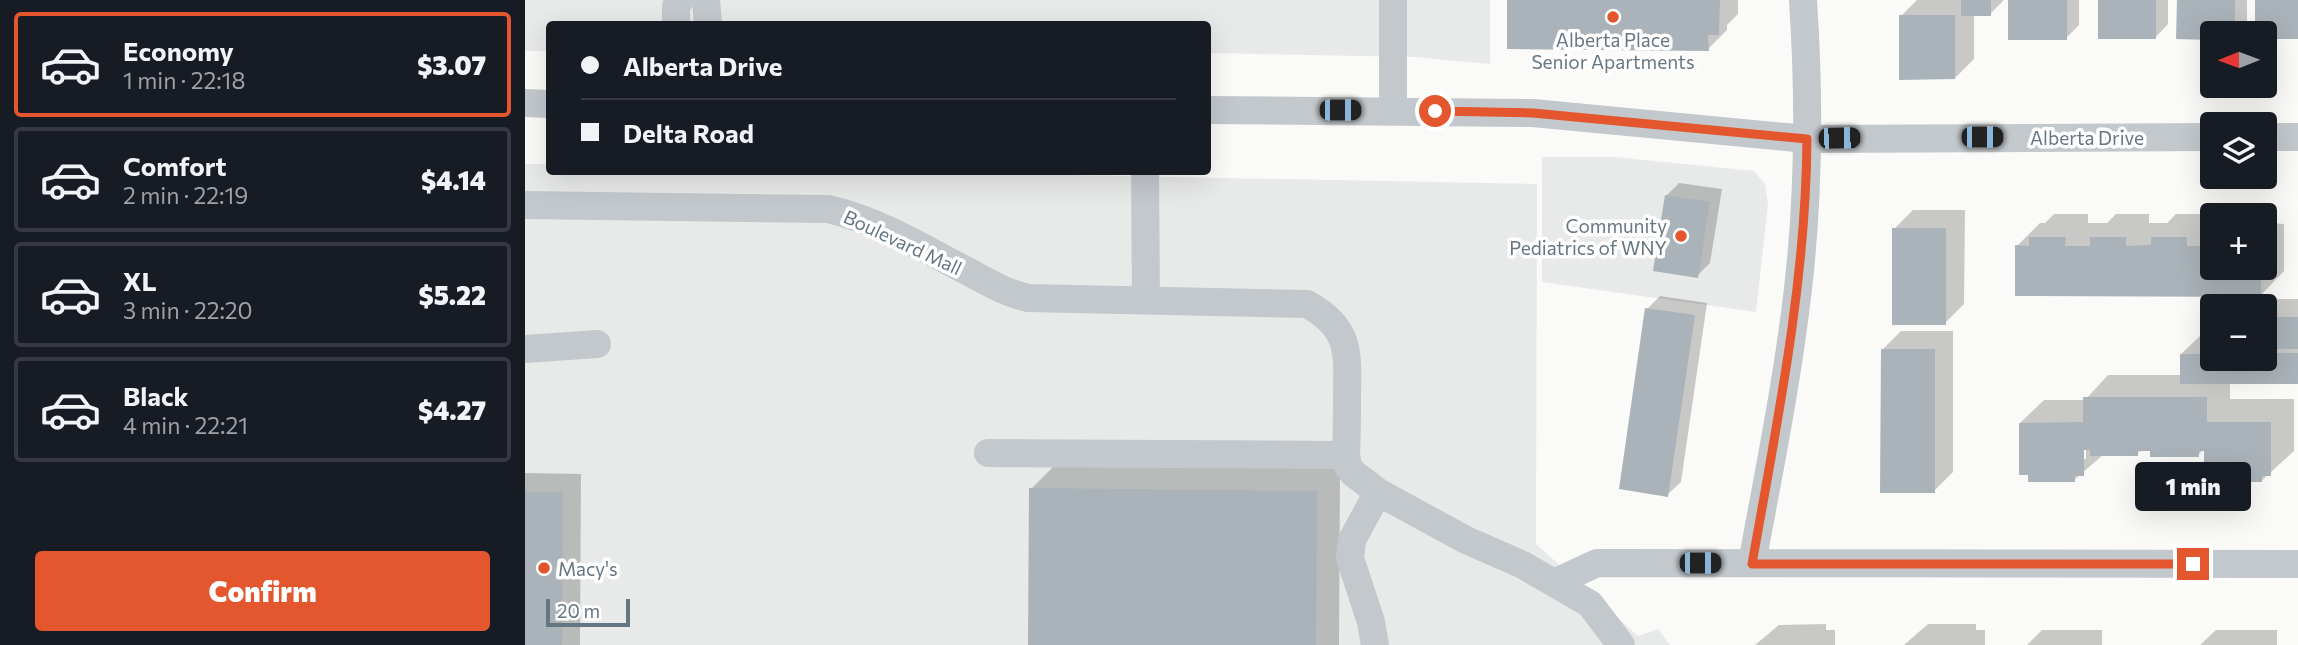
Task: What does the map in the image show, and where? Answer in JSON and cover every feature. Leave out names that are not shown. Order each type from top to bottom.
[{"type":"street","points":[[676,21],[676,6],[680,0]]},
{"type":"street","points":[[706,0],[708,21]]},
{"type":"street","points":[[1393,0],[1393,110]]},
{"type":"street","points":[[1752,564],[1800,272],[1807,188],[1803,0]]},
{"type":"street","points":[[525,103],[546,104]]},
{"type":"street","name":"Alberta Drive","points":[[1211,110],[1533,113],[1807,139],[2200,137]]},
{"type":"street","points":[[2277,137],[2298,137]]},
{"type":"street","points":[[1145,175],[1146,300]]},
{"type":"street","name":"Boulevard Mall","points":[[525,205],[828,209],[869,222],[1008,293],[1028,299],[1307,304],[1323,313],[1336,326],[1348,354],[1346,455]]},
{"type":"street","points":[[525,349],[597,344]]},
{"type":"street","points":[[988,453],[1346,455],[1348,466],[1353,473],[1378,492],[1466,540],[1523,565],[1590,604],[1621,645]]},
{"type":"street","points":[[1375,645],[1371,622],[1350,558],[1352,540],[1378,492]]},
{"type":"street","points":[[1554,583],[1597,563],[2298,564]]},
{"type":"shaded area","points":[[525,0],[1490,0],[1490,64],[1414,57],[1211,53],[1211,21],[546,21],[546,51],[525,51]]},
{"type":"shaded area","points":[[1542,157],[1614,157],[1754,171],[1765,184],[1768,204],[1756,312],[1542,282]]},
{"type":"shaded area","points":[[525,164],[546,164],[546,175],[1070,175],[1537,184],[1536,544],[1638,636],[1658,629],[1670,645],[525,645]]},
{"type":"building","name":"Alberta Place Senior Apartments","points":[[1507,0],[1720,0],[1719,35],[1708,35],[1709,51],[1507,49]]},
{"type":"building","points":[[1961,0],[1991,0],[1991,16],[1961,16]]},
{"type":"building","points":[[2008,0],[2067,0],[2067,40],[2008,40]]},
{"type":"building","points":[[2098,0],[2156,0],[2156,39],[2098,39]]},
{"type":"building","points":[[2177,0],[2235,0],[2235,21],[2200,21],[2200,40],[2176,39]]},
{"type":"building","points":[[2255,0],[2298,0],[2298,39],[2277,39],[2277,21],[2255,21]]},
{"type":"building","points":[[1899,15],[1955,15],[1955,79],[1899,80]]},
{"type":"building","name":"Community Pediatrics of WNY","points":[[1665,195],[1710,202],[1698,278],[1653,271]]},
{"type":"building","points":[[1892,228],[1946,228],[1946,325],[1892,325]]},
{"type":"building","points":[[2029,237],[2066,237],[2065,246],[2090,246],[2090,237],[2126,237],[2126,246],[2151,245],[2151,237],[2187,237],[2187,246],[2200,246],[2200,280],[2261,280],[2261,294],[2200,294],[2200,297],[2015,296],[2015,245],[2029,246]]},
{"type":"building","points":[[1645,308],[1695,315],[1668,497],[1619,489]]},
{"type":"building","points":[[2277,317],[2298,317],[2298,349],[2277,349]]},
{"type":"building","points":[[1881,349],[1935,349],[1935,493],[1880,493]]},
{"type":"building","points":[[2277,353],[2298,353],[2298,384],[2180,384],[2180,354],[2200,354],[2200,371],[2277,371]]},
{"type":"building","points":[[2083,397],[2207,397],[2207,422],[2271,422],[2271,476],[2262,476],[2262,482],[2213,482],[2213,476],[2204,476],[2204,451],[2199,451],[2199,457],[2150,457],[2150,451],[2138,451],[2138,456],[2090,456],[2090,450],[2084,450],[2084,476],[2075,476],[2075,482],[2028,482],[2028,475],[2019,475],[2019,423],[2083,422]]},
{"type":"building","points":[[1029,488],[1317,491],[1316,645],[1028,645]]},
{"type":"building","name":"Macy's","points":[[525,492],[563,492],[562,645],[525,645]]},
{"type":"place","name":"Alberta Place Senior Apartments","points":[[1613,17]]},
{"type":"place","name":"Community Pediatrics of WNY","points":[[1681,236]]},
{"type":"place","name":"Macy's","points":[[544,568]]},
{"type":"route","points":[[1435,111],[1533,113],[1807,139],[1807,188],[1800,272],[1752,564],[2193,564]]}]
